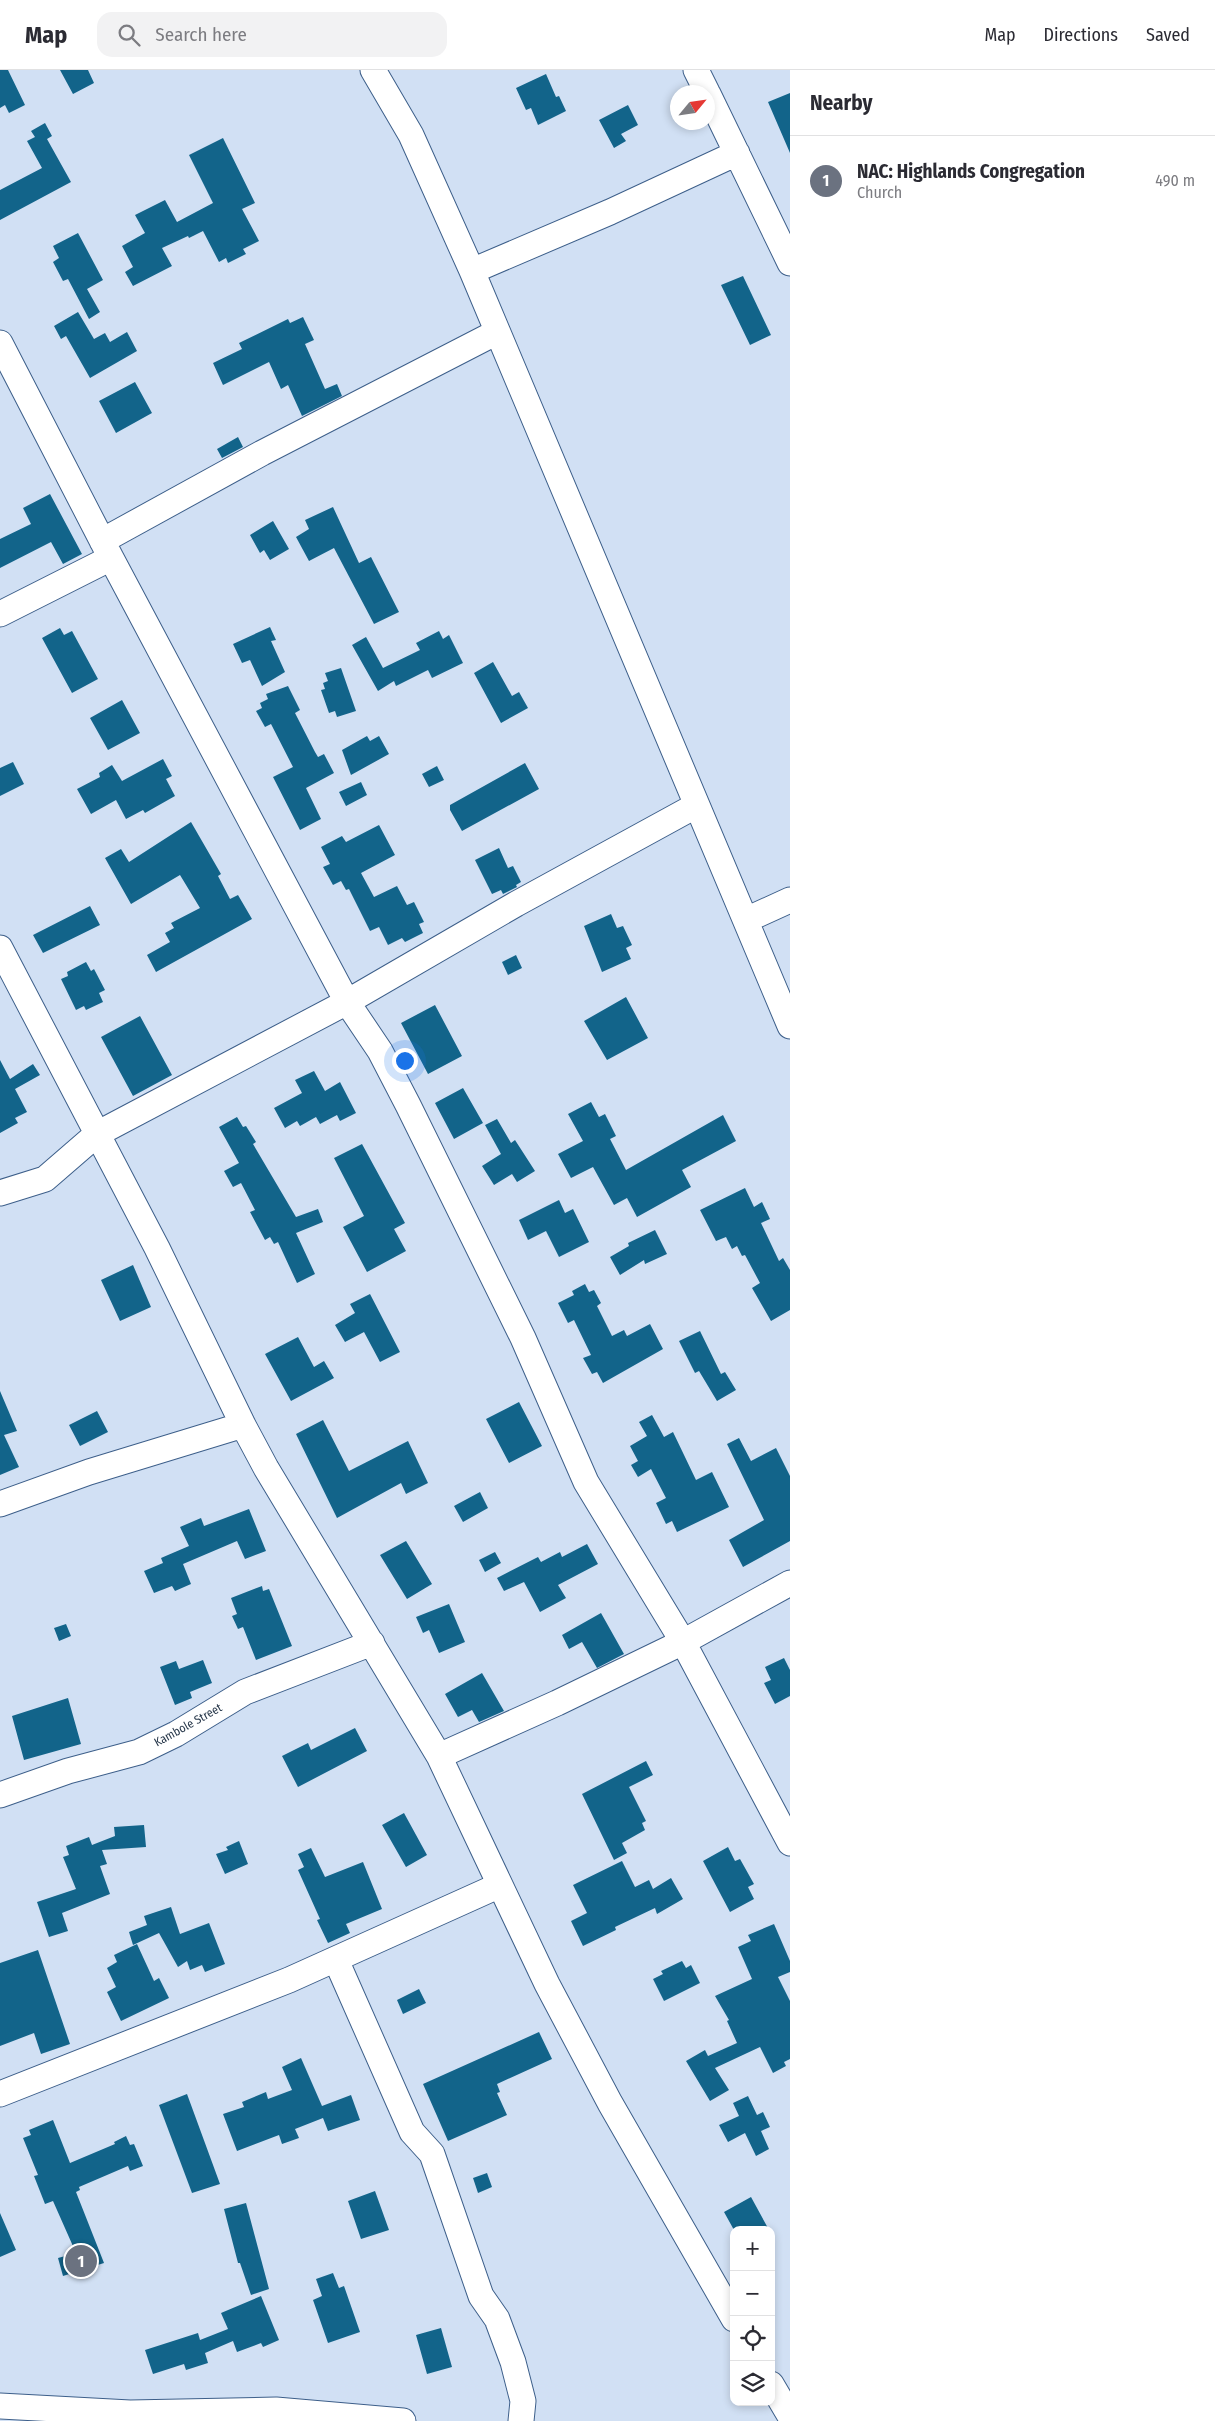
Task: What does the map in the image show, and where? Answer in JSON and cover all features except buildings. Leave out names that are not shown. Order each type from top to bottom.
[{"type":"street","points":[[373,70],[411,135],[472,271],[790,1026]]},
{"type":"street","points":[[696,70],[703,85]]},
{"type":"street","points":[[715,109],[790,263]]},
{"type":"street","points":[[472,271],[610,212],[737,153]]},
{"type":"street","points":[[0,614],[262,453],[498,332]]},
{"type":"street","points":[[0,343],[106,550],[347,1002],[380,1052],[408,1105],[523,1338],[586,1482],[683,1642],[790,1843]]},
{"type":"street","points":[[0,1192],[45,1178],[98,1134],[347,1002],[516,904],[697,805]]},
{"type":"street","points":[[746,920],[790,900]]},
{"type":"street","points":[[0,948],[157,1248],[242,1425],[440,1756],[547,1984],[606,2095],[732,2316]]},
{"type":"street","points":[[0,1504],[89,1472],[242,1425]]},
{"type":"street","points":[[440,1756],[557,1703],[683,1642],[790,1583]]},
{"type":"street","name":"Kambole Street","points":[[0,1795],[68,1771],[139,1752],[176,1734],[245,1692],[372,1643]]},
{"type":"street","points":[[0,2094],[152,2036],[336,1960],[500,1885]]},
{"type":"street","points":[[336,1960],[412,2132],[432,2154],[481,2296],[497,2319],[513,2362],[523,2401],[521,2421]]},
{"type":"street","points":[[775,2391],[790,2416]]},
{"type":"street","points":[[0,2406],[130,2413],[276,2410],[402,2421]]},
{"type":"place","name":"NAC: Highlands Congregation","points":[[81,2261]]}]
